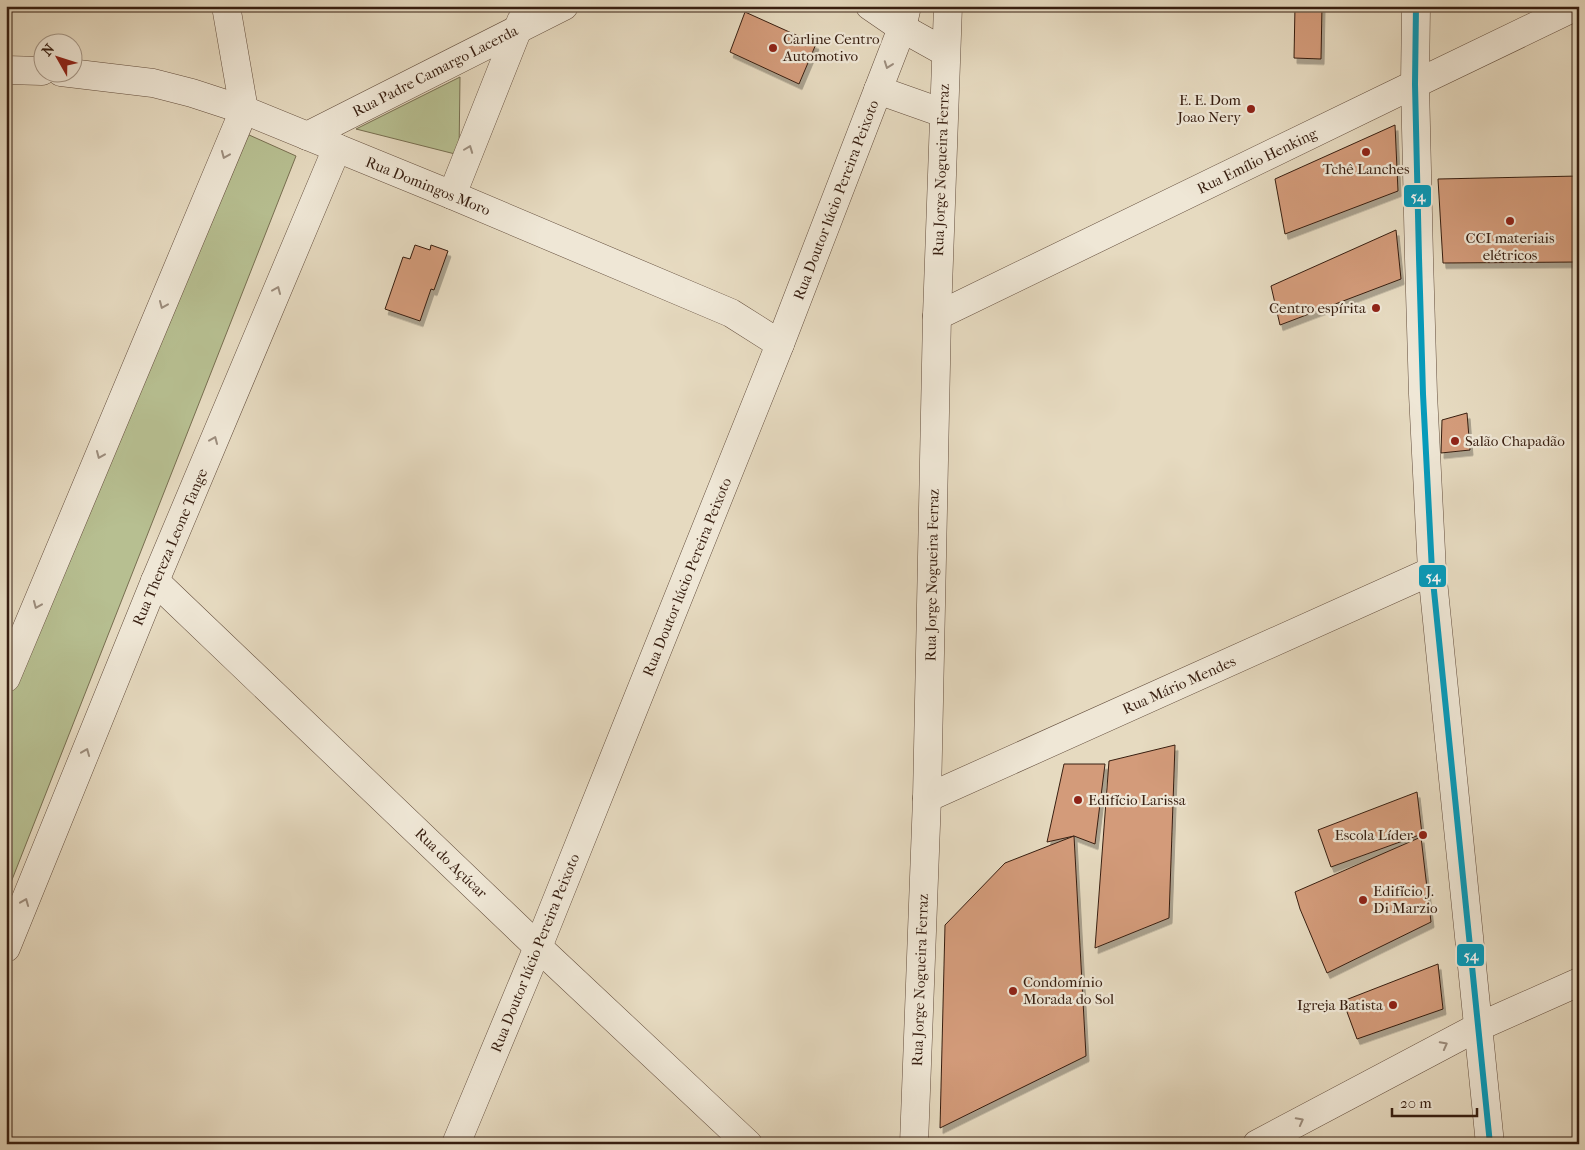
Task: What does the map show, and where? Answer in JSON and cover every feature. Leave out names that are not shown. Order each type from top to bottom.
[{"type":"street","points":[[6,678],[244,110],[226,6]]},
{"type":"street","name":"Rua Padre Camargo Lacerda","points":[[307,136],[522,18],[564,6]]},
{"type":"street","points":[[870,6],[905,17],[945,52]]},
{"type":"street","name":"Rua Jorge Nogueira Ferraz","points":[[914,1144],[927,798],[937,316],[948,6]]},
{"type":"street","points":[[1416,6],[1415,84],[1423,394],[1432,571],[1490,1144]]},
{"type":"street","name":"Rua Emílio Henking","points":[[937,316],[1577,6]]},
{"type":"street","name":"Rua Doutor lúcio Pereira Peixoto","points":[[456,1144],[538,947],[780,344],[905,17]]},
{"type":"street","points":[[452,195],[522,18]]},
{"type":"street","points":[[6,70],[32,71]]},
{"type":"street","name":"Rua Domingos Moro","points":[[82,75],[153,83],[192,92],[244,110],[452,195],[731,313],[780,344]]},
{"type":"street","points":[[878,90],[943,113]]},
{"type":"street","name":"Rua Thereza Leone Tange","points":[[6,948],[155,581],[337,148]]},
{"type":"street","name":"Rua Mário Mendes","points":[[927,798],[1432,571]]},
{"type":"street","name":"Rua do Açúcar","points":[[155,581],[538,947],[748,1144]]},
{"type":"street","points":[[1257,1144],[1478,1027],[1579,982]]},
{"type":"green space","points":[[460,77],[459,155],[356,129]]},
{"type":"green space","points":[[238,130],[296,156],[6,895],[6,702]]},
{"type":"building","points":[[1295,6],[1322,6],[1321,59],[1294,58]]},
{"type":"building","name":"Carline Centro Automotivo","points":[[745,12],[816,44],[799,84],[730,52]]},
{"type":"building","name":"Tchê Lanches","points":[[1395,125],[1398,191],[1285,234],[1275,179]]},
{"type":"building","name":"CCI materiais elétricos","points":[[1579,176],[1579,262],[1443,263],[1438,179]]},
{"type":"building","points":[[1396,230],[1401,279],[1280,325],[1271,286]]},
{"type":"building","points":[[415,245],[430,250],[431,245],[448,251],[434,290],[431,289],[420,321],[385,309],[403,257],[410,259]]},
{"type":"building","name":"Salão Chapadão","points":[[1467,413],[1470,450],[1441,453],[1442,420]]},
{"type":"building","points":[[1175,745],[1169,918],[1095,948],[1109,761]]},
{"type":"building","name":"Edifício Larissa","points":[[1064,764],[1105,764],[1095,844],[1074,836],[1047,842]]},
{"type":"building","name":"Escola Líder","points":[[1417,792],[1422,834],[1331,867],[1318,830]]},
{"type":"building","name":"Condomínio Morada do Sol","points":[[1074,836],[1086,1056],[940,1128],[945,925],[1005,863]]},
{"type":"building","name":"Edifício J. Di Marzio","points":[[1421,837],[1431,922],[1327,973],[1300,909],[1295,892]]},
{"type":"building","name":"Igreja Batista","points":[[1438,964],[1443,1009],[1357,1039],[1343,1001]]},
{"type":"transit line","name":"54","points":[[1416,6],[1415,84],[1419,258],[1423,394],[1432,571],[1490,1144]]},
{"type":"place","name":"Carline Centro Automotivo","points":[[773,48]]},
{"type":"place","name":"E. E. Dom Joao Nery","points":[[1251,109]]},
{"type":"place","name":"Tchê Lanches","points":[[1366,152]]},
{"type":"place","name":"CCI materiais elétricos","points":[[1510,221]]},
{"type":"place","name":"Centro espírita","points":[[1376,308]]},
{"type":"place","name":"Salão Chapadão","points":[[1455,441]]},
{"type":"place","name":"Edifício Larissa","points":[[1078,800]]},
{"type":"place","name":"Escola Líder","points":[[1423,835]]},
{"type":"place","name":"Edifício J. Di Marzio","points":[[1363,900]]},
{"type":"place","name":"Condomínio Morada do Sol","points":[[1013,991]]},
{"type":"place","name":"Igreja Batista","points":[[1393,1005]]}]
